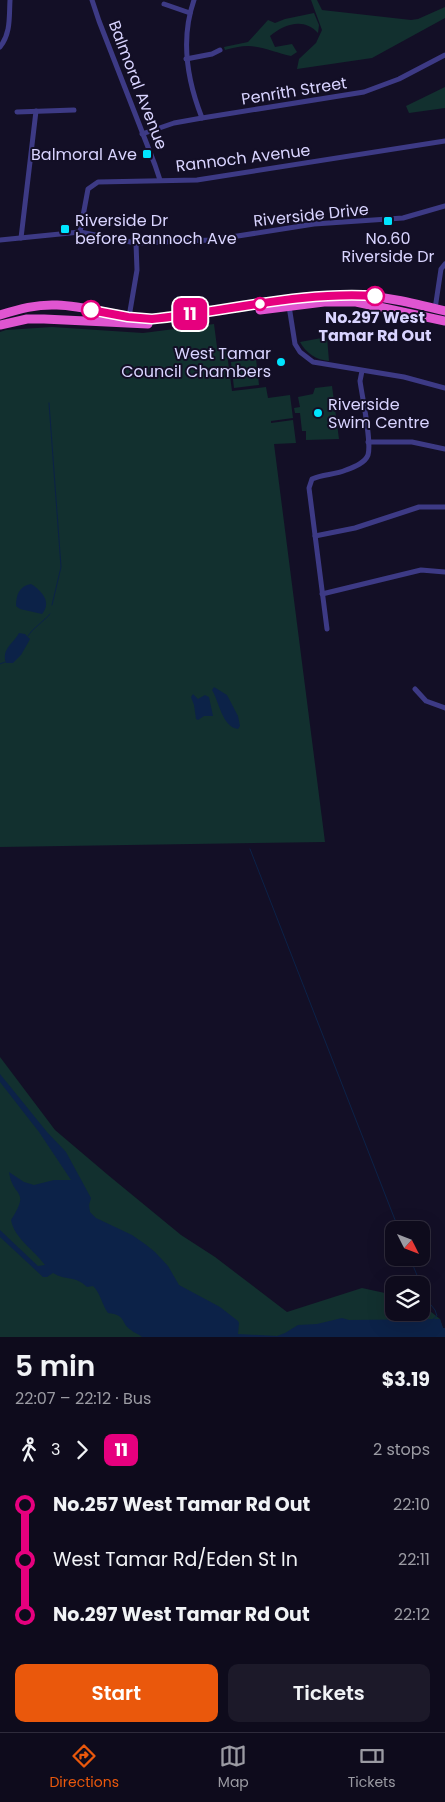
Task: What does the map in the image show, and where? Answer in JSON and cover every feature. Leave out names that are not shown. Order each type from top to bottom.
[{"type":"highway","points":[[0,315],[35,306],[55,305],[152,319],[303,298],[341,295],[382,297],[445,311]]},
{"type":"highway","points":[[0,325],[27,319],[151,324],[324,302],[356,302],[445,321]]},
{"type":"highway","points":[[434,319],[435,309]]},
{"type":"street","points":[[0,47],[8,30],[10,0]]},
{"type":"street","name":"Balmoral Avenue","points":[[92,0],[142,134],[156,165],[160,180]]},
{"type":"street","points":[[194,0],[185,40],[186,59],[194,98],[202,118]]},
{"type":"street","points":[[164,4],[190,13]]},
{"type":"street","points":[[186,59],[212,54],[220,50]]},
{"type":"street","name":"Penrith Street","points":[[142,134],[174,123],[364,92],[399,79],[445,56]]},
{"type":"street","points":[[17,112],[74,110]]},
{"type":"street","points":[[21,238],[36,111]]},
{"type":"street","name":"Rannoch Avenue","points":[[80,232],[88,189],[102,181],[197,180],[445,141]]},
{"type":"street","name":"Riverside Drive","points":[[0,240],[80,232],[136,243],[212,240],[314,224],[403,218],[445,206]]},
{"type":"street","points":[[128,317],[137,270],[136,243]]},
{"type":"street","points":[[435,309],[440,270],[445,264]]},
{"type":"street","points":[[289,306],[295,344],[306,358],[317,364],[404,377],[445,388]]},
{"type":"street","points":[[326,628],[309,484],[316,477],[336,474],[355,467],[368,454],[360,381],[362,371]]},
{"type":"street","points":[[368,442],[412,442],[445,449]]},
{"type":"street","points":[[315,536],[355,528],[419,507],[445,507]]},
{"type":"street","points":[[322,594],[421,570],[445,572]]},
{"type":"street","points":[[415,688],[426,701],[445,708]]},
{"type":"green space","points":[[311,0],[317,0],[322,10],[411,20],[418,19],[445,7],[445,18],[372,58],[297,69],[299,59],[316,43],[322,30]]},
{"type":"green space","points":[[314,13],[319,25],[318,33],[307,25],[294,24],[281,28],[270,36],[275,47],[292,44],[297,52],[291,56],[253,46],[242,46],[225,50],[224,47],[248,42],[268,20],[275,23]]},
{"type":"green space","points":[[445,87],[445,108],[409,113],[406,106]]},
{"type":"green space","points":[[214,324],[217,347],[226,346],[232,391],[266,387],[268,398],[290,395],[293,418],[271,421],[271,423],[293,420],[296,443],[274,444],[325,842],[0,847],[0,332],[52,327],[143,333]]},
{"type":"green space","points":[[327,337],[329,361],[312,355],[300,342]]},
{"type":"green space","points":[[256,359],[259,385],[234,388],[231,362]]},
{"type":"green space","name":"Riverside Swim Centre","points":[[332,386],[339,439],[306,440],[306,431],[302,431],[300,413],[295,413],[294,408],[300,407],[298,397],[313,394],[315,388]]},
{"type":"green space","points":[[0,1057],[55,1130],[181,1235],[215,1257],[287,1312],[362,1288],[385,1293],[385,1321],[430,1321],[430,1311],[440,1319],[443,1328],[445,1328],[445,1337],[0,1337]]},
{"type":"water","points":[[31,584],[42,593],[46,601],[45,610],[42,614],[20,609],[16,606],[21,589]]},
{"type":"water","points":[[19,633],[25,634],[30,639],[21,655],[13,663],[6,663],[5,654]]},
{"type":"water","points":[[214,687],[227,695],[238,716],[240,726],[238,729],[228,724],[225,719],[212,690]]},
{"type":"water","points":[[193,694],[198,699],[205,695],[209,697],[213,716],[204,716],[198,720],[196,719],[191,697]]},
{"type":"water","points":[[0,1074],[47,1132],[66,1152],[91,1198],[90,1212],[96,1218],[132,1235],[155,1252],[168,1266],[179,1285],[220,1307],[238,1321],[238,1334],[277,1336],[298,1325],[317,1324],[342,1318],[349,1320],[385,1321],[430,1321],[430,1319],[440,1319],[443,1328],[445,1328],[445,1337],[142,1337],[132,1331],[121,1317],[108,1313],[93,1286],[87,1287],[74,1279],[53,1273],[43,1277],[0,1237],[0,1230],[38,1266],[45,1265],[20,1238],[13,1227],[11,1220],[20,1203],[20,1198],[11,1181],[9,1172],[24,1182],[34,1185],[54,1180],[71,1180],[39,1132],[0,1082]]},
{"type":"waterway","points":[[49,403],[61,567],[52,605]]},
{"type":"waterway","points":[[28,636],[50,614]]},
{"type":"waterway","points":[[0,664],[5,662]]},
{"type":"waterway","points":[[250,849],[395,1221]]},
{"type":"waterway","points":[[413,1266],[427,1300],[435,1310],[437,1316],[433,1319]]},
{"type":"bus line","name":"11","points":[[91,310],[128,317],[152,319],[311,297],[334,295],[375,296]]},
{"type":"place","name":"Balmoral Ave","points":[[147,154]]},
{"type":"place","name":"No.60 Riverside Dr","points":[[388,221]]},
{"type":"place","name":"Riverside Dr before Rannoch Ave","points":[[65,229]]},
{"type":"place","name":"No.297 West Tamar Rd Out","points":[[375,296]]},
{"type":"place","name":"West Tamar Council Chambers","points":[[281,362]]},
{"type":"place","name":"Riverside Swim Centre","points":[[318,413]]}]
